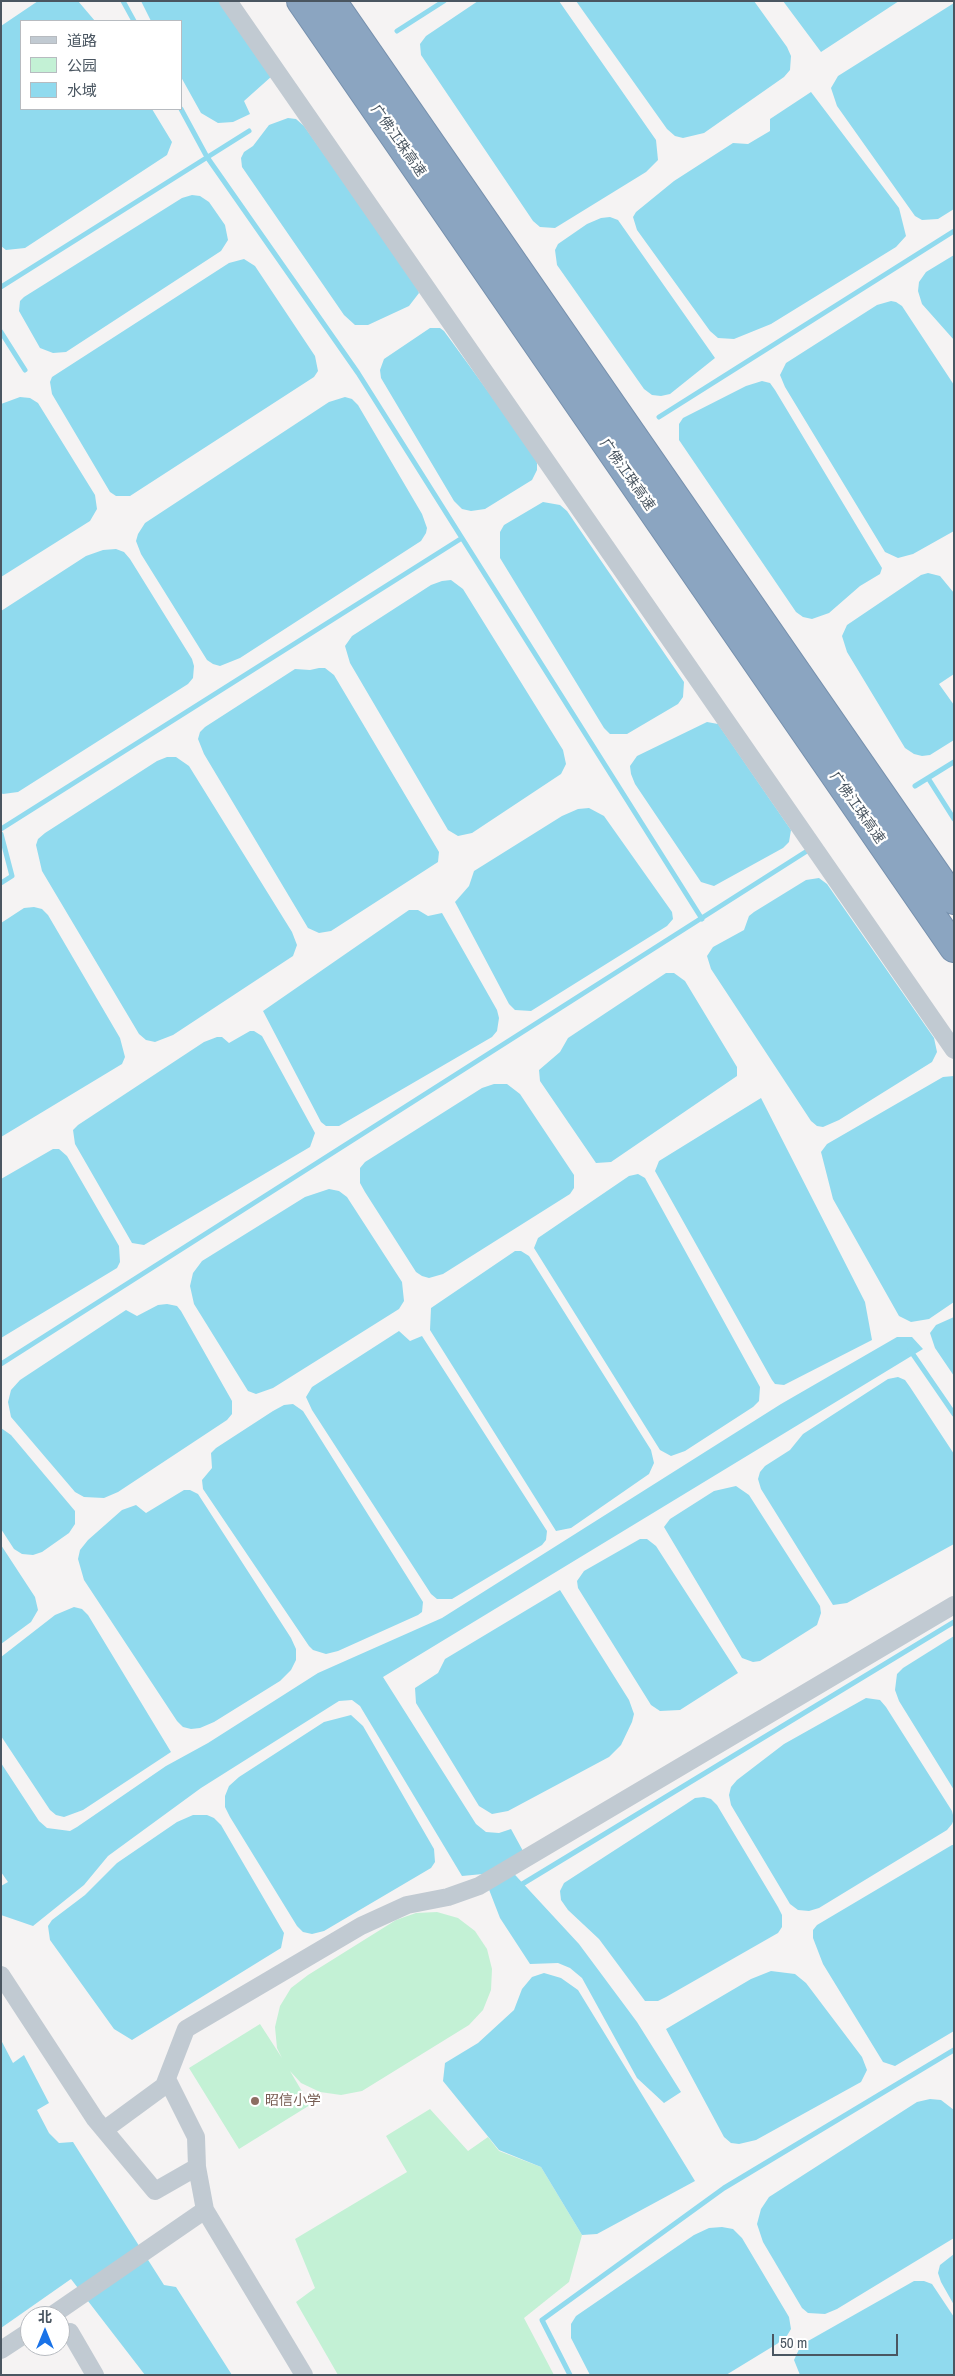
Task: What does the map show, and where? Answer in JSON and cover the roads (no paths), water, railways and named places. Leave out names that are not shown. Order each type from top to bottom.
[{"type":"highway","name":"广佛江珠高速","points":[[301,1],[954,948]]},
{"type":"highway","name":"广佛江珠高速","points":[[332,1],[954,900]]},
{"type":"street","points":[[228,1],[954,1050]]},
{"type":"street","points":[[104,2130],[164,2086],[186,2029],[361,1926],[407,1905],[448,1897],[479,1886],[954,1604]]},
{"type":"street","points":[[1,1975],[104,2130],[154,2191],[197,2167]]},
{"type":"street","points":[[167,2079],[196,2137],[197,2167],[204,2210],[304,2375]]},
{"type":"street","points":[[65,2306],[204,2210]]},
{"type":"street","points":[[70,2332],[95,2375]]},
{"type":"street","points":[[4,2348],[20,2338]]},
{"type":"water","points":[[38,1],[78,1],[94,20],[20,20],[20,110],[153,110],[172,142],[167,155],[25,248],[6,250],[1,246],[1,26]]},
{"type":"water","points":[[141,1],[221,1],[272,76],[244,101],[250,114],[233,122],[218,123],[201,113],[182,79],[182,20],[150,20]]},
{"type":"water","points":[[478,1],[559,1],[656,140],[658,160],[646,172],[555,228],[540,227],[533,221],[421,55],[420,44],[426,36]]},
{"type":"water","points":[[576,1],[754,1],[787,47],[791,56],[790,70],[784,77],[704,133],[683,138],[675,136],[667,129]]},
{"type":"water","points":[[783,1],[899,1],[821,52]]},
{"type":"water","points":[[954,3],[954,209],[938,219],[922,220],[915,216],[837,106],[831,88],[838,76]]},
{"type":"water","points":[[811,92],[899,208],[906,236],[896,247],[771,324],[734,339],[718,338],[710,331],[637,230],[633,217],[636,212],[674,181],[733,143],[748,144],[770,131],[770,119]]},
{"type":"water","points":[[288,118],[296,119],[304,126],[416,284],[419,293],[409,306],[368,325],[355,325],[344,315],[242,167],[241,158],[244,152],[253,146],[269,125]]},
{"type":"water","points":[[192,195],[200,196],[209,202],[225,225],[228,240],[221,251],[66,352],[53,353],[40,348],[19,311],[20,301],[182,198]]},
{"type":"water","points":[[610,217],[618,220],[715,358],[670,394],[652,395],[644,389],[557,265],[555,250],[558,244],[587,224],[601,218]]},
{"type":"water","points":[[954,255],[954,340],[922,304],[918,291],[919,282],[926,272]]},
{"type":"water","points":[[244,259],[255,266],[315,356],[318,371],[314,377],[130,496],[116,496],[110,492],[52,394],[50,382],[52,377],[229,263]]},
{"type":"water","points":[[891,301],[902,306],[954,385],[954,531],[913,554],[898,558],[885,552],[785,387],[780,375],[786,363],[877,305]]},
{"type":"water","points":[[430,328],[440,328],[444,331],[535,456],[537,470],[532,480],[485,509],[471,511],[462,509],[454,501],[381,378],[380,370],[384,359]]},
{"type":"water","points":[[762,381],[770,383],[775,390],[882,568],[880,574],[860,586],[829,613],[812,619],[803,617],[796,612],[679,440],[679,424],[683,418],[746,386]]},
{"type":"water","points":[[20,397],[30,398],[38,403],[95,495],[97,509],[90,521],[1,577],[1,404]]},
{"type":"water","points":[[345,397],[352,399],[358,405],[422,514],[427,528],[426,533],[421,541],[240,658],[220,666],[213,664],[207,660],[141,554],[136,541],[138,534],[145,523],[329,402]]},
{"type":"water","points":[[543,502],[560,505],[567,511],[684,682],[683,697],[678,704],[627,734],[610,734],[604,728],[500,558],[500,532],[504,525]]},
{"type":"water","points":[[116,549],[124,552],[130,559],[192,659],[194,666],[193,678],[188,684],[18,792],[3,794],[1,793],[1,611],[86,556],[103,550]]},
{"type":"water","points":[[928,573],[940,576],[954,593],[954,674],[939,684],[954,705],[954,740],[930,755],[922,756],[914,754],[905,748],[847,652],[842,636],[847,625],[921,575]]},
{"type":"water","points":[[451,580],[463,589],[563,750],[566,764],[561,774],[472,833],[458,836],[448,830],[350,663],[345,646],[352,636],[431,585]]},
{"type":"water","points":[[325,668],[334,675],[439,852],[438,862],[331,931],[319,933],[308,928],[204,754],[198,739],[200,732],[205,727],[295,669],[310,670]]},
{"type":"water","points":[[707,722],[718,724],[791,830],[789,842],[783,848],[714,886],[701,882],[635,784],[630,766],[637,756]]},
{"type":"water","points":[[167,757],[176,757],[189,766],[292,932],[297,945],[293,956],[173,1035],[155,1042],[146,1040],[139,1034],[42,871],[36,845],[38,839],[45,833],[157,761]]},
{"type":"water","points":[[589,808],[604,816],[672,912],[673,919],[667,926],[531,1011],[515,1010],[509,1004],[455,902],[469,886],[474,871],[562,816],[578,809]]},
{"type":"water","points":[[819,878],[827,884],[934,1038],[937,1052],[932,1062],[839,1120],[823,1127],[817,1126],[811,1121],[711,969],[707,956],[713,947],[744,930],[749,916],[754,912],[806,880]]},
{"type":"water","points":[[34,907],[42,909],[48,915],[120,1038],[125,1057],[122,1064],[1,1137],[1,923],[24,908]]},
{"type":"water","points":[[409,910],[418,910],[428,916],[442,913],[497,1010],[499,1018],[497,1031],[492,1037],[339,1126],[326,1126],[321,1122],[263,1011]]},
{"type":"water","points":[[666,973],[674,973],[685,981],[737,1067],[737,1076],[611,1162],[596,1163],[540,1081],[539,1070],[560,1052],[568,1038]]},
{"type":"water","points":[[250,1031],[254,1031],[262,1036],[315,1133],[310,1147],[144,1245],[132,1243],[75,1144],[73,1130],[204,1042],[222,1037],[229,1043]]},
{"type":"water","points":[[954,1076],[954,1302],[929,1319],[911,1322],[899,1316],[833,1199],[821,1152],[827,1144],[943,1077]]},
{"type":"water","points":[[494,1084],[507,1084],[520,1094],[574,1175],[574,1188],[570,1194],[443,1274],[429,1278],[422,1276],[416,1272],[365,1192],[360,1183],[360,1168],[365,1162],[482,1088]]},
{"type":"water","points":[[761,1098],[865,1302],[872,1340],[784,1385],[775,1384],[772,1380],[655,1171],[659,1161]]},
{"type":"water","points":[[53,1149],[59,1149],[67,1156],[119,1246],[120,1262],[117,1268],[1,1338],[1,1179]]},
{"type":"water","points":[[638,1174],[645,1178],[760,1387],[759,1401],[753,1407],[685,1451],[671,1456],[660,1450],[534,1248],[538,1238],[629,1176]]},
{"type":"water","points":[[329,1189],[339,1191],[347,1197],[402,1282],[404,1301],[399,1309],[273,1388],[256,1394],[248,1391],[194,1304],[190,1286],[193,1273],[202,1261],[305,1197]]},
{"type":"water","points":[[515,1251],[521,1251],[529,1256],[651,1450],[654,1463],[649,1474],[571,1528],[556,1531],[430,1330],[431,1308]]},
{"type":"water","points":[[158,1305],[177,1306],[181,1311],[232,1401],[232,1414],[227,1420],[118,1492],[104,1498],[84,1497],[75,1492],[11,1417],[8,1402],[11,1390],[20,1380],[126,1310],[137,1316]]},
{"type":"water","points":[[954,1317],[954,1376],[935,1348],[930,1333],[936,1325]]},
{"type":"water","points":[[399,1331],[410,1341],[422,1336],[547,1531],[546,1540],[542,1545],[452,1599],[437,1599],[431,1594],[312,1410],[306,1397],[312,1387]]},
{"type":"water","points":[[897,1337],[912,1337],[923,1349],[383,1677],[476,1824],[486,1832],[499,1833],[511,1829],[523,1851],[505,1864],[579,1944],[637,2022],[681,2092],[664,2103],[637,2078],[582,1978],[570,1968],[558,1963],[530,1964],[500,1918],[483,1874],[462,1876],[360,1706],[352,1700],[339,1701],[201,1788],[108,1856],[84,1885],[33,1926],[1,1915],[1,1886],[8,1882],[1,1872],[1,1763],[39,1821],[47,1828],[70,1831],[166,1766],[208,1743],[318,1673],[442,1618],[781,1404]]},
{"type":"water","points":[[898,1377],[905,1380],[954,1454],[954,1544],[847,1603],[833,1605],[761,1489],[758,1479],[760,1472],[765,1466],[790,1450],[803,1434],[888,1379]]},
{"type":"water","points":[[293,1404],[303,1411],[423,1602],[422,1612],[418,1615],[338,1651],[326,1654],[313,1650],[309,1646],[203,1489],[202,1480],[212,1468],[211,1453],[216,1448],[273,1411],[284,1405]]},
{"type":"water","points":[[1,1428],[11,1435],[75,1511],[75,1524],[69,1533],[42,1552],[33,1555],[22,1554],[14,1549],[1,1529]]},
{"type":"water","points":[[736,1486],[749,1495],[820,1606],[821,1613],[817,1625],[760,1661],[753,1662],[742,1658],[664,1527],[670,1519],[714,1491]]},
{"type":"water","points":[[184,1490],[190,1490],[198,1494],[291,1638],[296,1649],[296,1660],[291,1670],[280,1681],[214,1722],[200,1728],[191,1729],[183,1727],[177,1721],[84,1580],[78,1559],[80,1550],[88,1540],[122,1510],[136,1505],[146,1513]]},
{"type":"water","points":[[640,1539],[647,1539],[656,1546],[738,1673],[680,1710],[660,1711],[651,1705],[578,1588],[577,1581],[584,1571]]},
{"type":"water","points":[[1,1545],[35,1597],[38,1610],[31,1622],[1,1644]]},
{"type":"water","points":[[560,1590],[629,1700],[634,1714],[632,1722],[621,1745],[609,1757],[508,1811],[492,1814],[479,1806],[416,1703],[415,1688],[438,1673],[445,1659]]},
{"type":"water","points":[[74,1607],[82,1609],[88,1615],[171,1752],[83,1810],[64,1817],[56,1815],[50,1810],[1,1736],[1,1657],[55,1615]]},
{"type":"water","points":[[954,1636],[954,1790],[899,1701],[895,1690],[897,1674],[903,1668]]},
{"type":"water","points":[[866,1698],[880,1700],[886,1707],[952,1811],[954,1819],[947,1830],[819,1908],[809,1911],[798,1910],[790,1904],[731,1805],[729,1795],[731,1787],[737,1780],[784,1744]]},
{"type":"water","points":[[351,1715],[363,1726],[434,1849],[435,1862],[431,1868],[324,1931],[312,1934],[303,1932],[297,1926],[230,1817],[225,1807],[225,1796],[229,1786],[239,1777],[324,1722]]},
{"type":"water","points":[[704,1797],[711,1799],[717,1805],[778,1907],[782,1915],[782,1927],[778,1933],[666,1997],[658,2001],[645,2001],[599,1939],[568,1910],[561,1900],[560,1891],[564,1883],[695,1798]]},
{"type":"water","points":[[193,1815],[207,1815],[214,1818],[221,1825],[284,1933],[281,1948],[132,2040],[114,2029],[50,1940],[48,1926],[52,1920],[85,1895],[117,1863],[177,1822]]},
{"type":"water","points":[[954,1845],[954,2031],[895,2066],[883,2062],[823,1964],[813,1938],[813,1930],[817,1925]]},
{"type":"water","points":[[771,1971],[795,1974],[806,1983],[862,2057],[867,2070],[861,2082],[756,2140],[739,2144],[731,2143],[724,2137],[666,2029],[751,1979]]},
{"type":"water","points":[[544,1973],[561,1978],[578,1990],[695,2181],[597,2234],[582,2235],[541,2167],[499,2150],[443,2081],[445,2063],[478,2043],[514,2010],[522,1989],[532,1977]]},
{"type":"water","points":[[1,2040],[13,2063],[24,2055],[49,2103],[37,2110],[49,2133],[59,2143],[73,2142],[164,2285],[176,2287],[232,2375],[145,2375],[71,2279],[32,2306],[20,2306],[20,2315],[1,2328]]},
{"type":"water","points":[[930,2099],[941,2100],[954,2110],[954,2238],[837,2309],[825,2314],[808,2313],[802,2308],[763,2242],[757,2224],[761,2209],[769,2197],[917,2102]]},
{"type":"water","points":[[722,2227],[733,2229],[742,2238],[789,2317],[791,2329],[785,2339],[726,2375],[590,2375],[571,2338],[571,2324],[576,2316],[694,2235],[709,2228]]},
{"type":"water","points":[[954,2254],[954,2305],[938,2273],[940,2265]]},
{"type":"water","points":[[914,2281],[924,2281],[932,2284],[954,2317],[954,2375],[800,2375],[794,2360],[801,2345]]},
{"type":"waterway","points":[[123,1],[133,20]]},
{"type":"waterway","points":[[397,31],[444,1]]},
{"type":"waterway","points":[[182,110],[207,157],[358,373],[702,919]]},
{"type":"waterway","points":[[1,287],[249,131]]},
{"type":"waterway","points":[[659,417],[954,231]]},
{"type":"waterway","points":[[1,332],[25,370]]},
{"type":"waterway","points":[[1,829],[462,538]]},
{"type":"waterway","points":[[915,786],[954,762]]},
{"type":"waterway","points":[[928,778],[954,819]]},
{"type":"waterway","points":[[1,834],[12,876],[1,883]]},
{"type":"waterway","points":[[1,1364],[807,851]]},
{"type":"waterway","points":[[910,1350],[954,1414]]},
{"type":"waterway","points":[[519,1886],[954,1622]]},
{"type":"waterway","points":[[570,2375],[542,2320],[724,2188],[954,2050]]},
{"type":"place","name":"昭信小学","points":[[255,2101]]}]
